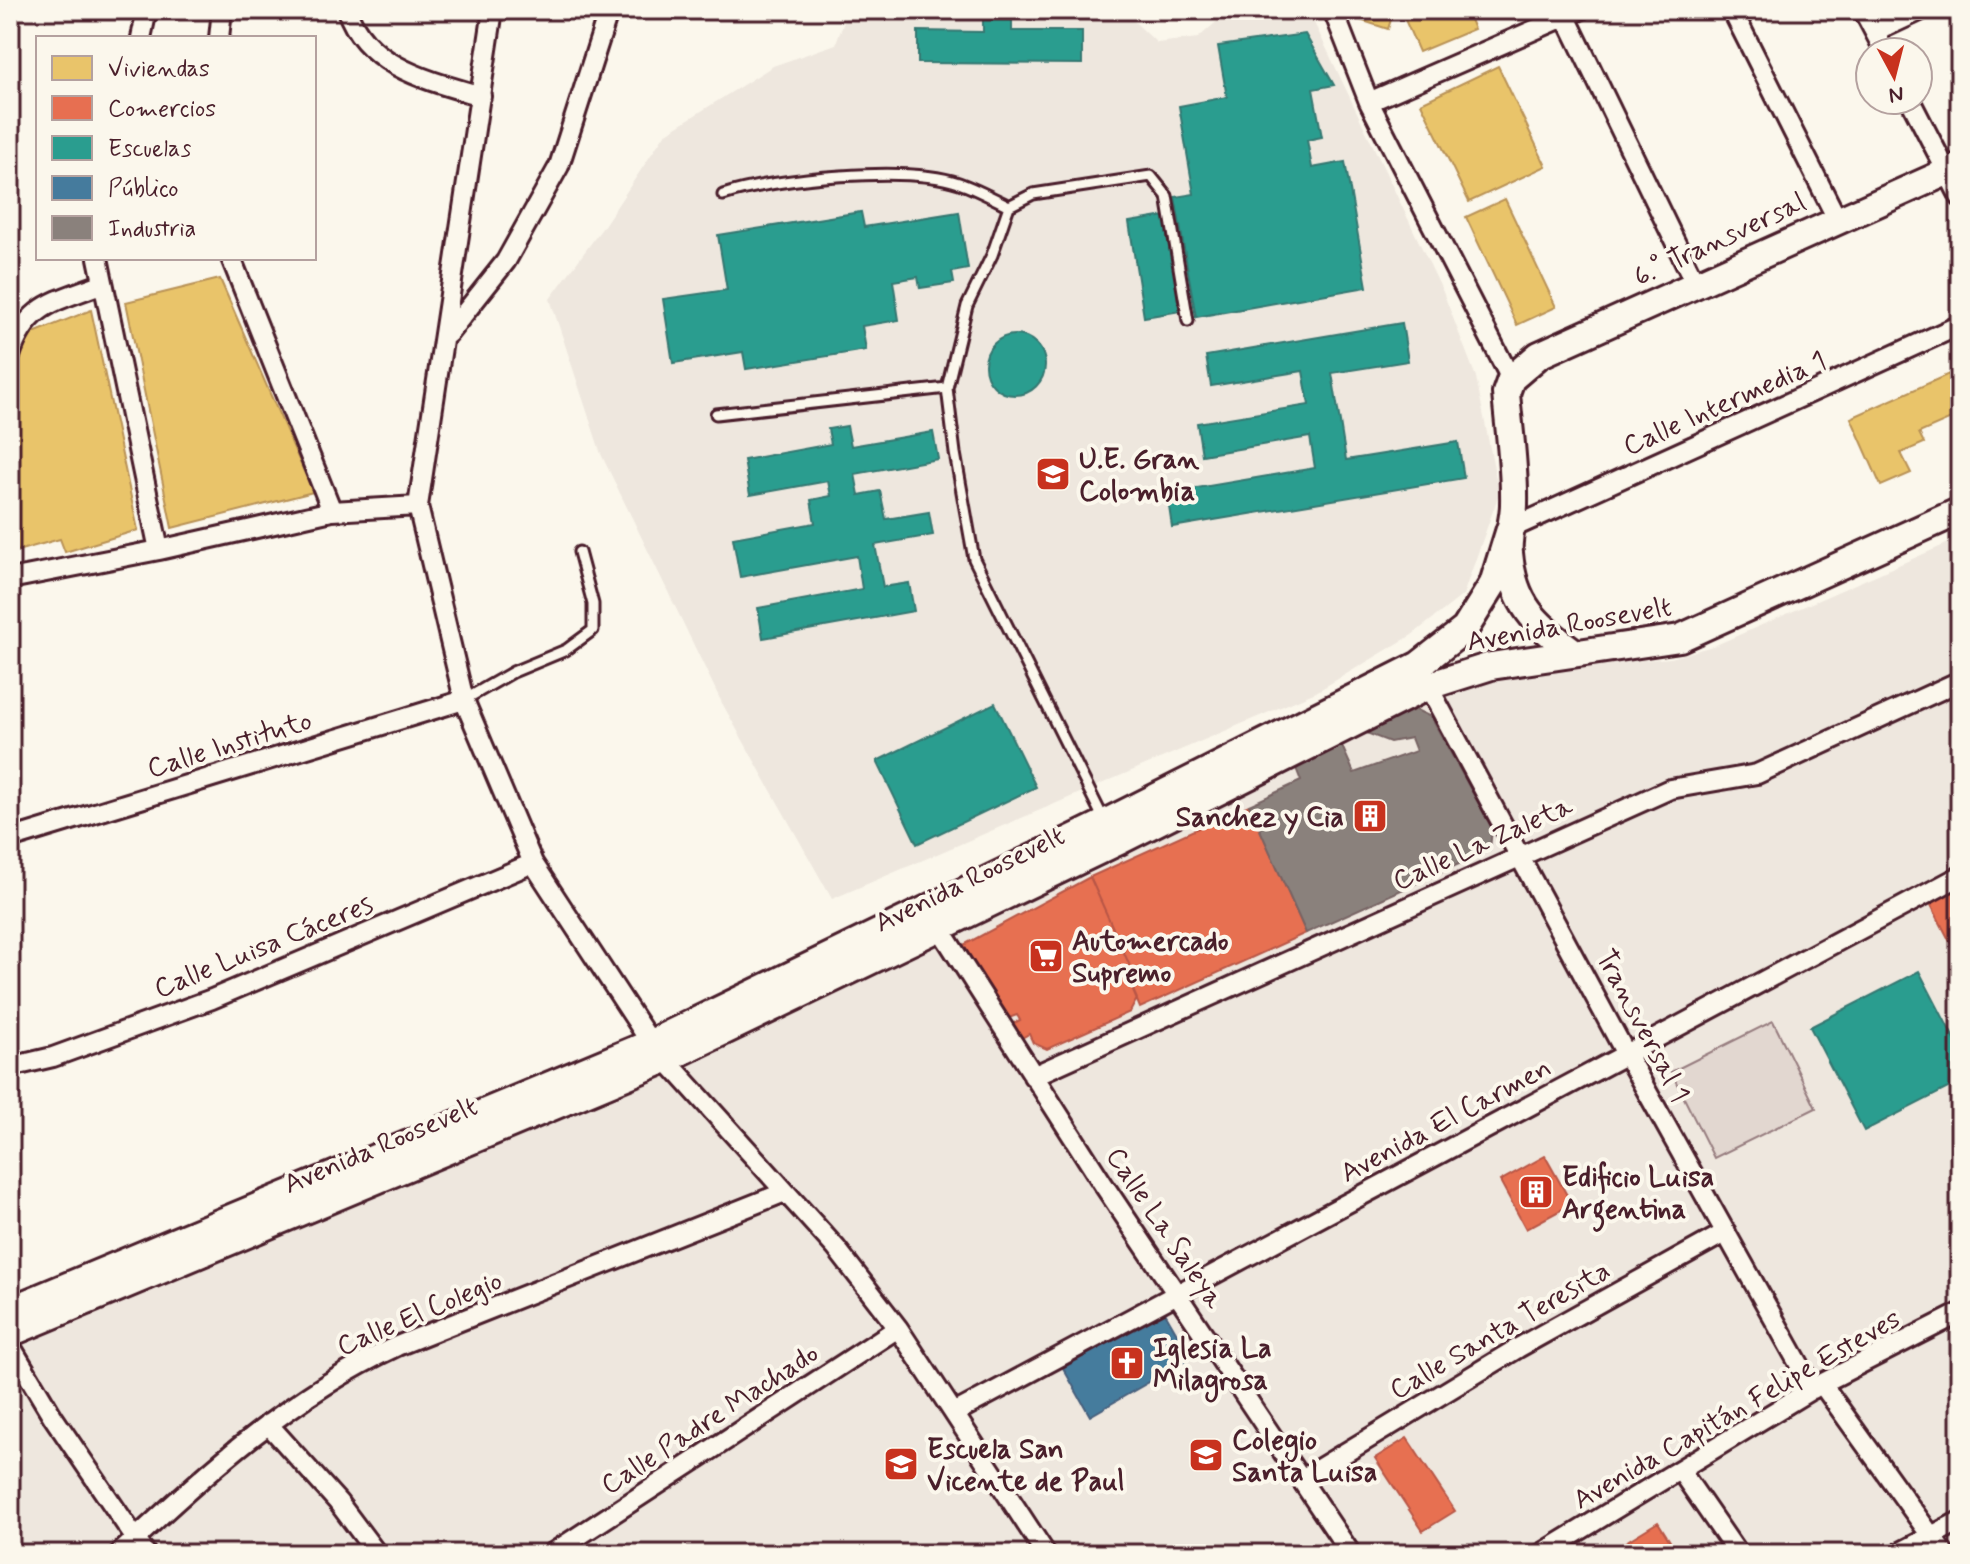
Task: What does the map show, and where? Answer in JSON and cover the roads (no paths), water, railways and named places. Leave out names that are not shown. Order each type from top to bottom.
[{"type":"street","points":[[141,36],[147,10]]},
{"type":"street","points":[[219,36],[222,10]]},
{"type":"street","points":[[347,10],[370,49],[399,69],[481,96]]},
{"type":"street","points":[[493,10],[446,337],[418,506],[464,700],[533,863],[658,1052],[836,1248],[898,1328],[956,1412],[1046,1554]]},
{"type":"street","points":[[446,337],[506,261],[559,166],[609,10]]},
{"type":"street","points":[[1333,10],[1369,102],[1511,379],[1506,393],[1514,507],[1509,553],[1525,609],[1535,623],[1574,652]]},
{"type":"street","points":[[1732,10],[1837,219]]},
{"type":"street","points":[[1863,10],[1877,36]]},
{"type":"street","points":[[1875,32],[1922,10]]},
{"type":"street","points":[[1369,102],[1573,14],[1696,285]]},
{"type":"street","points":[[1920,116],[1954,169],[1960,197]]},
{"type":"street","name":"6.° Transversal","points":[[1511,379],[1539,355],[1954,169]]},
{"type":"street","points":[[98,260],[159,550]]},
{"type":"street","points":[[232,260],[332,511]]},
{"type":"street","points":[[10,356],[18,331],[28,318],[49,305],[103,283]]},
{"type":"street","name":"Calle Intermedia 1","points":[[1510,529],[1960,325]]},
{"type":"street","points":[[10,579],[159,550],[332,511],[418,506]]},
{"type":"street","name":"Avenida Roosevelt","points":[[10,1310],[234,1228],[658,1052],[1428,686],[1491,666],[1680,638],[1960,511]]},
{"type":"street","name":"Avenida Roosevelt","points":[[934,919],[1105,823],[1419,665],[1465,629],[1493,584],[1510,529]]},
{"type":"street","name":"Calle La Zaleta","points":[[1033,1076],[1670,789],[1757,774],[1960,681]]},
{"type":"street","name":"Transversal 1","points":[[1428,686],[1522,855],[1626,1054],[1726,1232],[1818,1386],[1944,1554]]},
{"type":"street","name":"Calle Instituto","points":[[10,839],[464,700]]},
{"type":"street","name":"Calle Luisa Cáceres","points":[[10,1067],[53,1057],[212,999],[533,863]]},
{"type":"street","name":"Avenida El Carmen","points":[[956,1412],[1960,876]]},
{"type":"street","name":"Calle La Saleya","points":[[934,919],[1033,1076],[1351,1554]]},
{"type":"street","name":"Calle El Colegio","points":[[119,1554],[140,1547],[268,1424],[326,1382],[397,1346],[785,1192]]},
{"type":"street","name":"Avenida Roosevelt","points":[[10,1333],[234,1228]]},
{"type":"street","name":"Calle Santa Teresita","points":[[1302,1479],[1518,1348],[1726,1232]]},
{"type":"street","name":"Avenida Capitán Felipe Esteves","points":[[1541,1554],[1818,1386],[1960,1313]]},
{"type":"street","name":"Calle Padre Machado","points":[[551,1554],[898,1328]]},
{"type":"street","points":[[10,1345],[140,1547]]},
{"type":"street","points":[[268,1424],[338,1502],[377,1554]]},
{"type":"street","points":[[1680,1470],[1738,1554]]},
{"type":"street","points":[[1897,1554],[1960,1521]]},
{"type":"lane","points":[[723,195],[760,183],[908,174],[957,182],[1009,206]]},
{"type":"lane","points":[[1105,823],[974,559],[947,388],[967,306],[992,255],[1009,206],[1033,194],[1151,176],[1167,196],[1188,321]]},
{"type":"lane","points":[[716,414],[947,388]]},
{"type":"lane","points":[[464,700],[513,672],[566,650],[593,630],[593,604],[579,552]]},
{"type":"place","name":"U.E. Gran Colombia","points":[[1053,474]]},
{"type":"place","name":"Sanchez y Cia","points":[[1370,816]]},
{"type":"place","name":"Automercado Supremo","points":[[1046,956]]},
{"type":"place","name":"Edificio Luisa Argentina","points":[[1536,1192]]},
{"type":"place","name":"Iglesia La Milagrosa","points":[[1127,1363]]},
{"type":"place","name":"Colegio Santa Luisa","points":[[1206,1455]]},
{"type":"place","name":"Escuela San Vicente de Paul","points":[[901,1464]]}]
